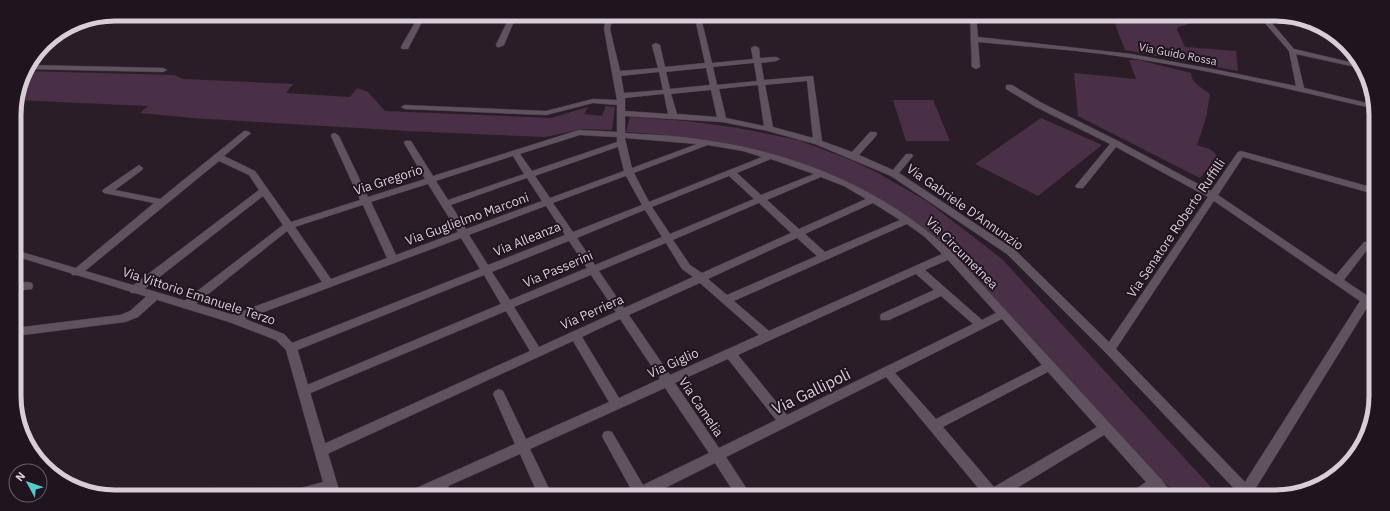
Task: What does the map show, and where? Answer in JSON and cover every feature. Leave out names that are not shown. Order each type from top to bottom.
[{"type":"street","points":[[405,47],[419,21]]},
{"type":"street","points":[[500,44],[511,21]]},
{"type":"street","points":[[609,21],[607,29],[621,104],[620,134],[629,173],[647,206],[686,267],[701,278],[767,336]]},
{"type":"street","points":[[699,21],[722,120]]},
{"type":"street","points":[[973,21],[976,67]]},
{"type":"street","points":[[1266,21],[1292,51],[1301,90]]},
{"type":"street","name":"Via Guido Rossa","points":[[974,39],[1131,56],[1301,90],[1368,105]]},
{"type":"street","points":[[656,45],[673,116]]},
{"type":"street","points":[[755,48],[769,129]]},
{"type":"street","points":[[1292,51],[1354,65]]},
{"type":"street","points":[[616,74],[776,59]]},
{"type":"street","points":[[35,67],[164,70]]},
{"type":"street","points":[[405,106],[546,114],[587,102],[621,104],[667,92],[810,78],[818,142]]},
{"type":"street","points":[[1008,87],[1039,105],[1115,143],[1213,196],[1369,302],[1252,490]]},
{"type":"street","name":"Via Gabriele D'Annunzio","points":[[621,104],[673,116],[722,120],[769,129],[818,142],[894,174],[1011,252],[1110,350],[1245,490]]},
{"type":"street","name":"Via Gregorio","points":[[187,305],[288,226],[579,132],[620,134]]},
{"type":"street","points":[[76,272],[247,133]]},
{"type":"street","points":[[446,204],[529,174],[620,134]]},
{"type":"street","name":"Via Circumetnea","points":[[620,134],[710,142],[772,156],[823,174],[874,199],[908,220],[949,255],[1162,490]]},
{"type":"street","points":[[854,156],[873,134]]},
{"type":"street","points":[[335,136],[393,260]]},
{"type":"street","name":"Via Guglielmo Marconi","points":[[233,319],[710,142]]},
{"type":"street","points":[[408,143],[537,353]]},
{"type":"street","points":[[1080,186],[1115,143]]},
{"type":"street","name":"Via Camelia","points":[[515,153],[740,490]]},
{"type":"street","name":"Via Senatore Roberto Ruffilli","points":[[1110,350],[1241,154],[1369,190]]},
{"type":"street","name":"Via Alleanza","points":[[291,348],[772,156]]},
{"type":"street","points":[[894,174],[909,156]]},
{"type":"street","points":[[218,157],[252,173],[329,284]]},
{"type":"street","points":[[139,168],[106,191],[162,202]]},
{"type":"street","points":[[730,172],[824,257]]},
{"type":"street","name":"Via Passerini","points":[[304,391],[823,174]]},
{"type":"street","points":[[135,290],[264,191]]},
{"type":"street","name":"Via Perriera","points":[[321,451],[874,199]]},
{"type":"street","points":[[726,300],[908,220]]},
{"type":"street","points":[[1337,281],[1367,244]]},
{"type":"street","name":"Via Vittorio Emanuele Terzo","points":[[21,255],[233,319],[280,337],[291,348]]},
{"type":"street","name":"Via Giglio","points":[[425,490],[949,255]]},
{"type":"street","points":[[916,269],[981,325]]},
{"type":"street","points":[[21,287],[28,286]]},
{"type":"street","points":[[885,317],[942,291]]},
{"type":"street","points":[[21,331],[121,319],[134,314],[154,296]]},
{"type":"street","name":"Via Gallipoli","points":[[650,490],[717,455],[1003,314]]},
{"type":"street","points":[[575,335],[617,404]]},
{"type":"street","points":[[291,348],[331,490]]},
{"type":"street","points":[[730,353],[785,422]]},
{"type":"street","points":[[934,426],[1050,366]]},
{"type":"street","points":[[887,371],[987,490]]},
{"type":"street","points":[[498,394],[543,490]]},
{"type":"street","points":[[1002,490],[1106,428]]},
{"type":"street","points":[[608,436],[636,490]]},
{"type":"street","points":[[440,483],[442,490]]},
{"type":"street","points":[[1146,490],[1156,483]]},
{"type":"shaded area","points":[[1114,21],[1199,21],[1178,27],[1177,30],[1185,47],[1236,51],[1238,71],[1125,50]]},
{"type":"shaded area","points":[[98,23],[65,36],[85,26]]},
{"type":"shaded area","points":[[1129,60],[1139,60],[1191,73],[1193,80],[1210,94],[1206,118],[1197,145],[1211,150],[1217,157],[1200,178],[1078,116],[1074,73],[1136,79]]},
{"type":"shaded area","points":[[32,71],[174,75],[183,79],[293,84],[286,93],[350,97],[357,88],[368,92],[385,111],[551,118],[588,107],[584,114],[602,116],[606,106],[615,107],[612,130],[582,129],[545,137],[408,131],[192,118],[140,113],[148,106],[22,100],[24,91]]},
{"type":"shaded area","points":[[893,100],[933,100],[950,141],[906,141]]},
{"type":"shaded area","points":[[630,117],[687,121],[738,128],[798,140],[853,161],[878,173],[928,202],[1002,259],[1214,490],[1171,490],[943,244],[907,217],[870,194],[833,176],[795,161],[755,150],[671,136],[626,132]]},
{"type":"shaded area","points":[[1041,118],[1102,145],[1038,196],[975,164]]}]
